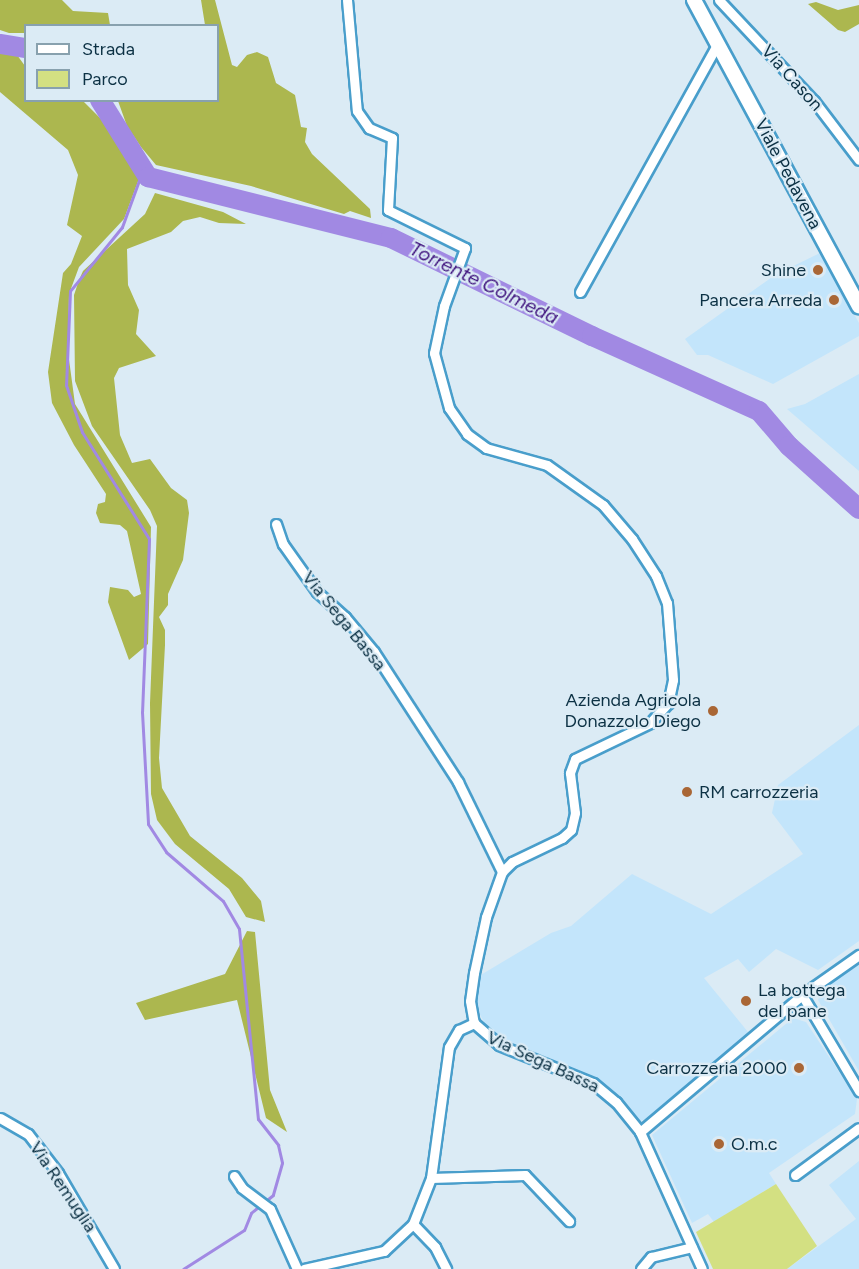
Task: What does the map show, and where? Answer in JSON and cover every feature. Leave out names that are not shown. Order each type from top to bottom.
[{"type":"main road","name":"Viale Pedavena","points":[[694,0],[859,306]]},
{"type":"street","points":[[347,0],[357,111],[369,128],[392,138],[388,210],[449,237],[465,248],[466,255],[444,306],[434,353],[442,391],[459,423],[486,448],[548,465],[591,494],[632,539],[656,576],[667,603],[673,680],[665,709],[650,723],[575,759],[570,773],[575,813],[571,830],[562,838],[512,862],[502,872]]},
{"type":"street","name":"Via Cason","points":[[719,0],[814,101],[859,160]]},
{"type":"street","points":[[579,292],[718,43]]},
{"type":"street","name":"Via Sega Bassa","points":[[276,524],[290,554],[317,592],[345,617],[374,652],[458,782],[502,872],[490,904],[476,964],[470,1001],[474,1023],[500,1045],[600,1088],[640,1132],[702,1269]]},
{"type":"street","points":[[640,1132],[802,995],[859,955]]},
{"type":"street","points":[[802,995],[859,1091]]},
{"type":"street","points":[[304,1269],[384,1251],[412,1224],[431,1178],[449,1047],[459,1030],[474,1023]]},
{"type":"street","name":"Via Remuglia","points":[[0,1118],[28,1134],[58,1173],[114,1269]]},
{"type":"street","points":[[795,1175],[859,1128]]},
{"type":"street","points":[[431,1178],[525,1175],[569,1221]]},
{"type":"street","points":[[234,1176],[242,1188],[270,1209],[297,1269]]},
{"type":"street","points":[[412,1224],[435,1247],[446,1269]]},
{"type":"street","points":[[641,1269],[651,1257],[692,1247]]},
{"type":"shaded area","points":[[820,253],[859,323],[859,336],[773,384],[708,355],[697,355],[685,339],[775,275]]},
{"type":"shaded area","points":[[859,374],[859,471],[787,409],[805,404]]},
{"type":"shaded area","points":[[859,725],[859,941],[818,970],[776,949],[749,972],[738,959],[704,978],[748,1032],[650,1118],[637,1122],[601,1084],[532,1056],[490,1032],[476,1008],[479,976],[551,933],[571,926],[632,874],[711,914],[803,854],[772,813],[778,785]]},
{"type":"shaded area","points":[[859,965],[859,1071],[818,1000],[823,987]]},
{"type":"shaded area","points":[[793,1018],[806,1022],[857,1099],[855,1114],[769,1173],[776,1184],[714,1222],[708,1214],[692,1223],[652,1135]]},
{"type":"shaded area","points":[[859,1161],[859,1269],[787,1269],[856,1219],[829,1185]]},
{"type":"green space","points":[[0,0],[62,0],[73,11],[108,13],[110,24],[24,24],[24,33],[9,33],[0,30]]},
{"type":"green space","points":[[201,0],[215,0],[232,65],[237,67],[247,55],[257,52],[268,57],[276,83],[295,95],[301,127],[307,128],[305,142],[312,154],[370,209],[371,218],[350,211],[344,214],[251,186],[156,165],[127,126],[118,102],[219,102],[219,24],[205,24]]},
{"type":"green space","points":[[816,2],[838,10],[859,5],[859,24],[845,32],[838,30],[808,4]]},
{"type":"green space","points":[[0,41],[7,41],[24,65],[24,102],[84,102],[115,133],[124,134],[143,168],[124,219],[79,267],[69,294],[68,352],[75,404],[151,527],[148,644],[129,660],[108,602],[110,587],[128,590],[134,597],[141,594],[127,531],[120,525],[100,523],[96,513],[98,504],[105,502],[106,494],[74,445],[52,403],[48,372],[63,273],[71,264],[82,236],[67,225],[78,175],[68,150],[0,92]]},
{"type":"green space","points":[[155,193],[223,212],[246,224],[219,223],[200,217],[183,221],[171,232],[127,249],[128,285],[139,310],[136,334],[156,356],[119,368],[114,378],[120,435],[132,463],[150,459],[171,488],[187,500],[189,513],[183,560],[168,594],[168,605],[159,617],[165,630],[159,758],[162,788],[190,836],[242,878],[261,901],[265,922],[246,917],[229,889],[175,844],[157,820],[151,794],[150,703],[157,526],[150,510],[92,426],[75,381],[74,295],[79,280],[83,271],[145,214]]},
{"type":"green space","points":[[247,931],[255,932],[270,1090],[287,1132],[266,1118],[237,1000],[145,1020],[136,1003],[225,974]]},
{"type":"green space","points":[[776,1184],[817,1246],[787,1269],[713,1269],[696,1232]]},
{"type":"waterway","name":"Torrente Colmeda","points":[[0,44],[24,48]]},
{"type":"waterway","name":"Torrente Colmeda","points":[[101,102],[148,177],[391,238],[592,336],[759,411],[789,446],[859,509]]},
{"type":"waterway","points":[[142,172],[122,227],[70,291],[66,385],[82,432],[149,539],[142,712],[148,824],[166,852],[223,901],[239,929],[258,1119],[278,1145],[282,1163],[273,1195],[251,1213],[244,1230],[183,1269]]},
{"type":"place","name":"Shine","points":[[818,270]]},
{"type":"place","name":"Pancera Arreda","points":[[834,300]]},
{"type":"place","name":"Azienda Agricola Donazzolo Diego","points":[[713,711]]},
{"type":"place","name":"RM carrozzeria","points":[[687,792]]},
{"type":"place","name":"La bottega del pane","points":[[746,1001]]},
{"type":"place","name":"Carrozzeria 2000","points":[[799,1068]]},
{"type":"place","name":"O.m.c","points":[[719,1144]]}]
